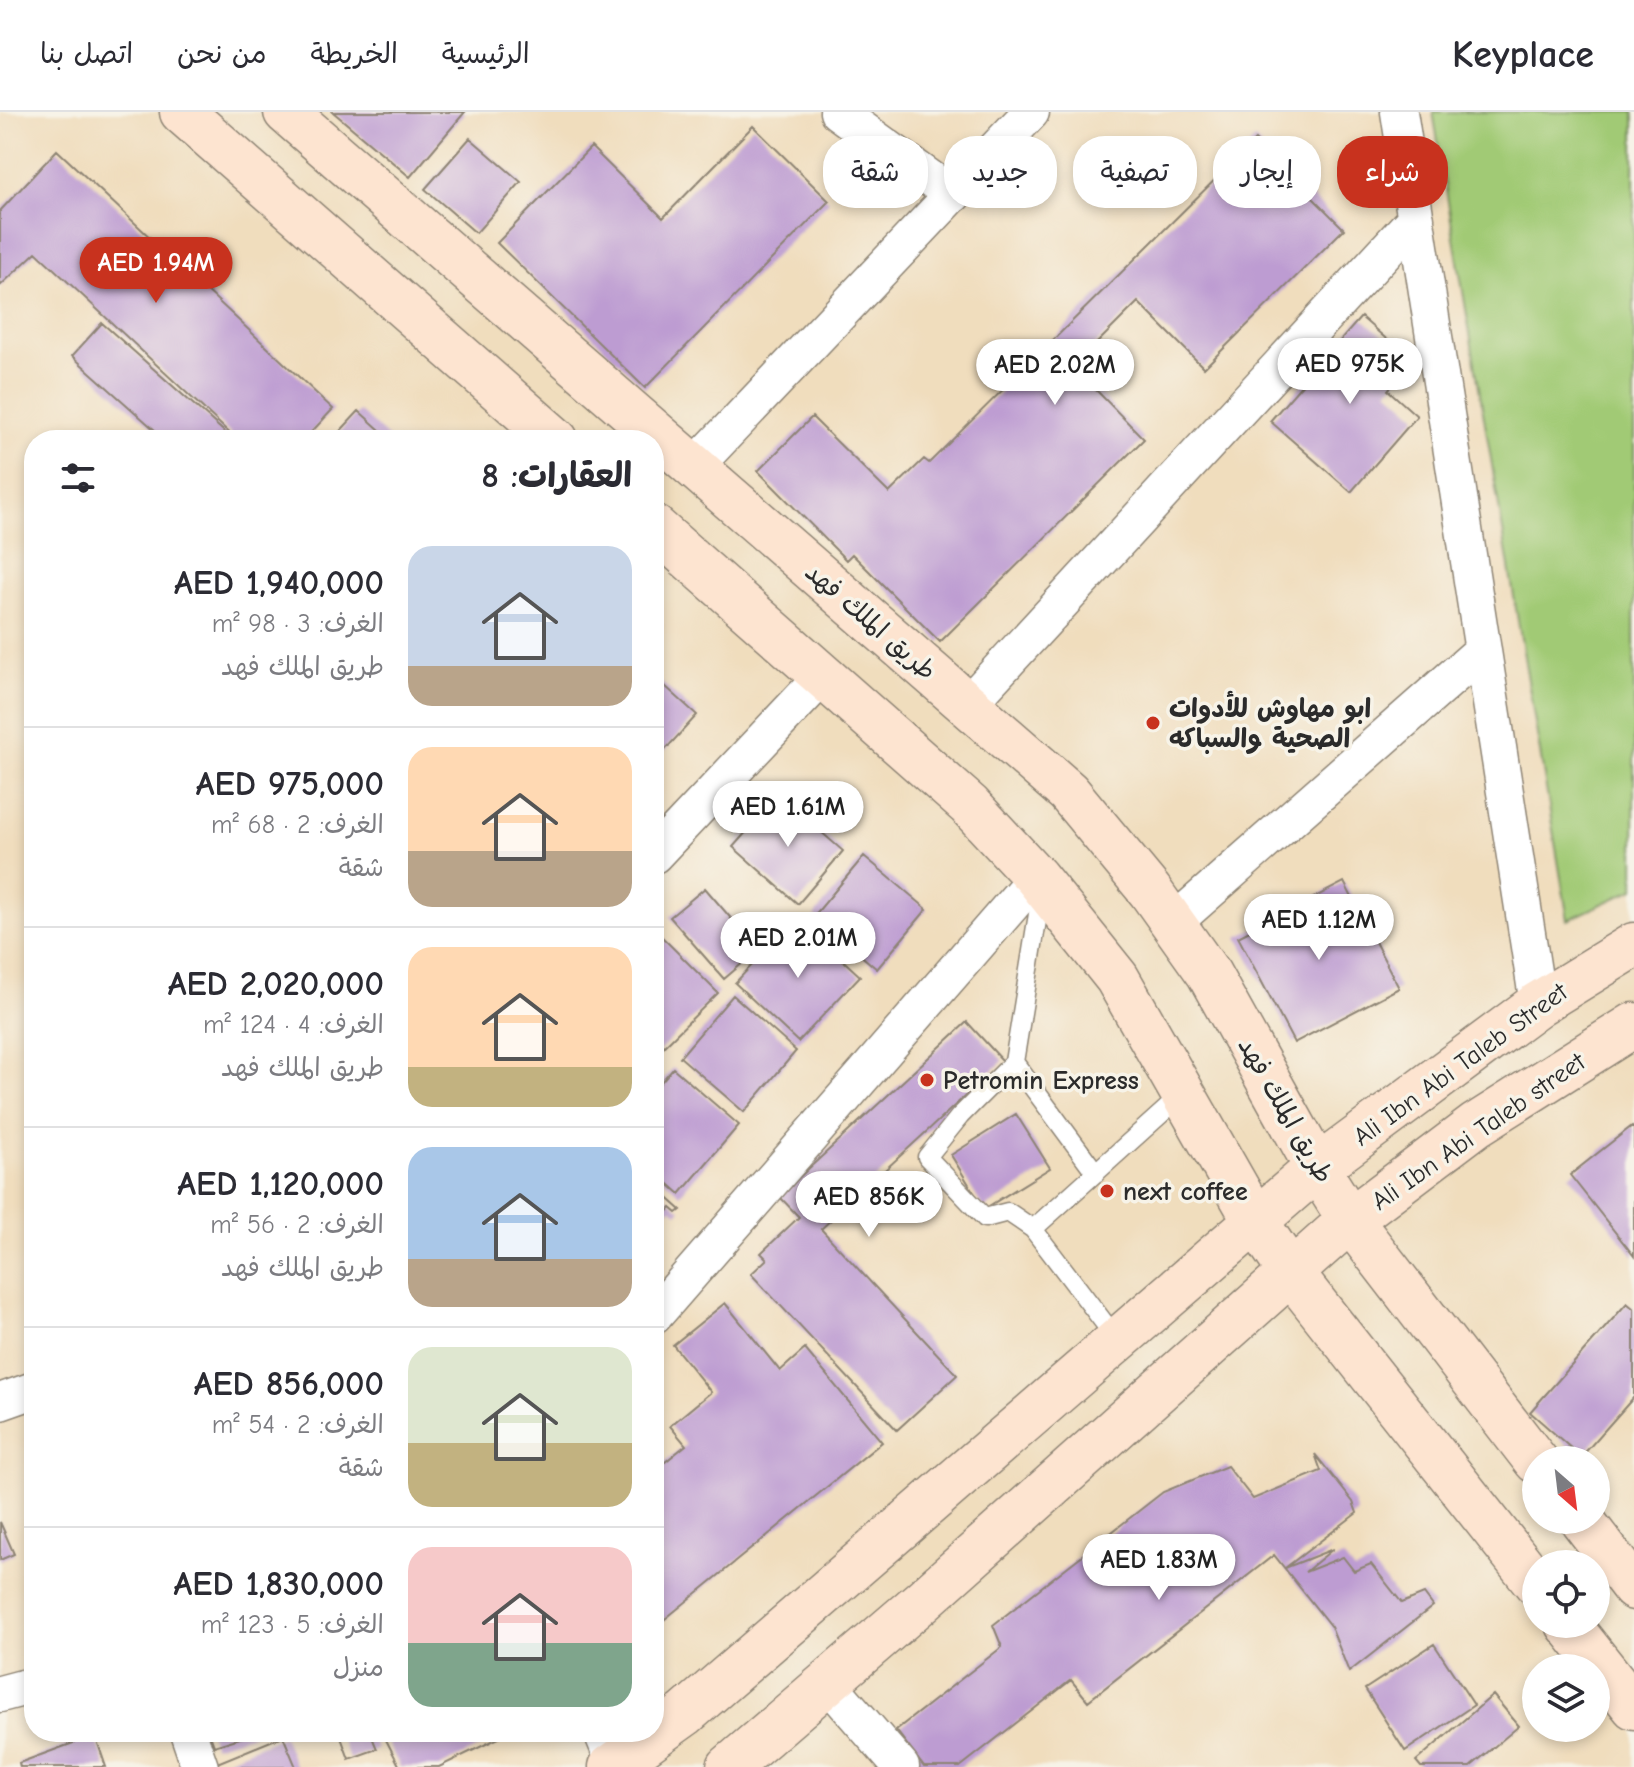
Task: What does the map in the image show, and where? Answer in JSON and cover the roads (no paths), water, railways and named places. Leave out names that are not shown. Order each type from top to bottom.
[{"type":"main road","points":[[182,112],[545,430]]},
{"type":"main road","name":"طريق الملك فهد","points":[[286,112],[651,430]]},
{"type":"main road","name":"طريق الملك فهد","points":[[664,441],[1068,792],[1173,923],[1209,974],[1317,1168],[1350,1220],[1524,1446]]},
{"type":"main road","points":[[664,536],[969,805],[1036,877],[1117,978],[1255,1220],[1291,1273],[1522,1565]]},
{"type":"main road","name":"Ali Ibn Abi Taleb Street","points":[[664,1725],[685,1714],[1317,1168],[1538,1004],[1634,945]]},
{"type":"main road","name":"Ali Ibn Abi Taleb street","points":[[729,1767],[828,1683],[1350,1220],[1476,1125],[1634,1025]]},
{"type":"main road","points":[[1593,1534],[1634,1588]]},
{"type":"main road","points":[[1579,1638],[1634,1707]]},
{"type":"main road","name":"Ali Ibn Abi Taleb Street","points":[[610,1754],[632,1742]]},
{"type":"street","points":[[838,112],[944,189]]},
{"type":"street","points":[[1008,136],[1031,112]]},
{"type":"street","points":[[1399,112],[1538,1004]]},
{"type":"street","points":[[694,467],[944,204]]},
{"type":"street","points":[[967,705],[1416,218]]},
{"type":"street","points":[[1173,923],[1483,650]]},
{"type":"street","points":[[664,844],[822,677]]},
{"type":"street","points":[[664,1305],[1036,877]]},
{"type":"street","points":[[0,1402],[24,1394]]},
{"type":"street","points":[[828,1683],[901,1767]]},
{"type":"street","points":[[0,1694],[24,1688]]},
{"type":"street","points":[[191,1742],[200,1767]]},
{"type":"lane","points":[[1036,877],[1039,908],[1014,1062],[960,1116],[927,1157],[985,1218],[1008,1212],[1033,1229],[1118,1341]]},
{"type":"lane","points":[[1014,1062],[1096,1173]]},
{"type":"lane","points":[[1033,1229],[1184,1094]]},
{"type":"place","name":"ابو مهاوش للأدوات الصحية والسباكه","points":[[1153,723]]},
{"type":"place","name":"Petromin Express","points":[[927,1080]]},
{"type":"place","name":"next coffee","points":[[1107,1191]]}]
